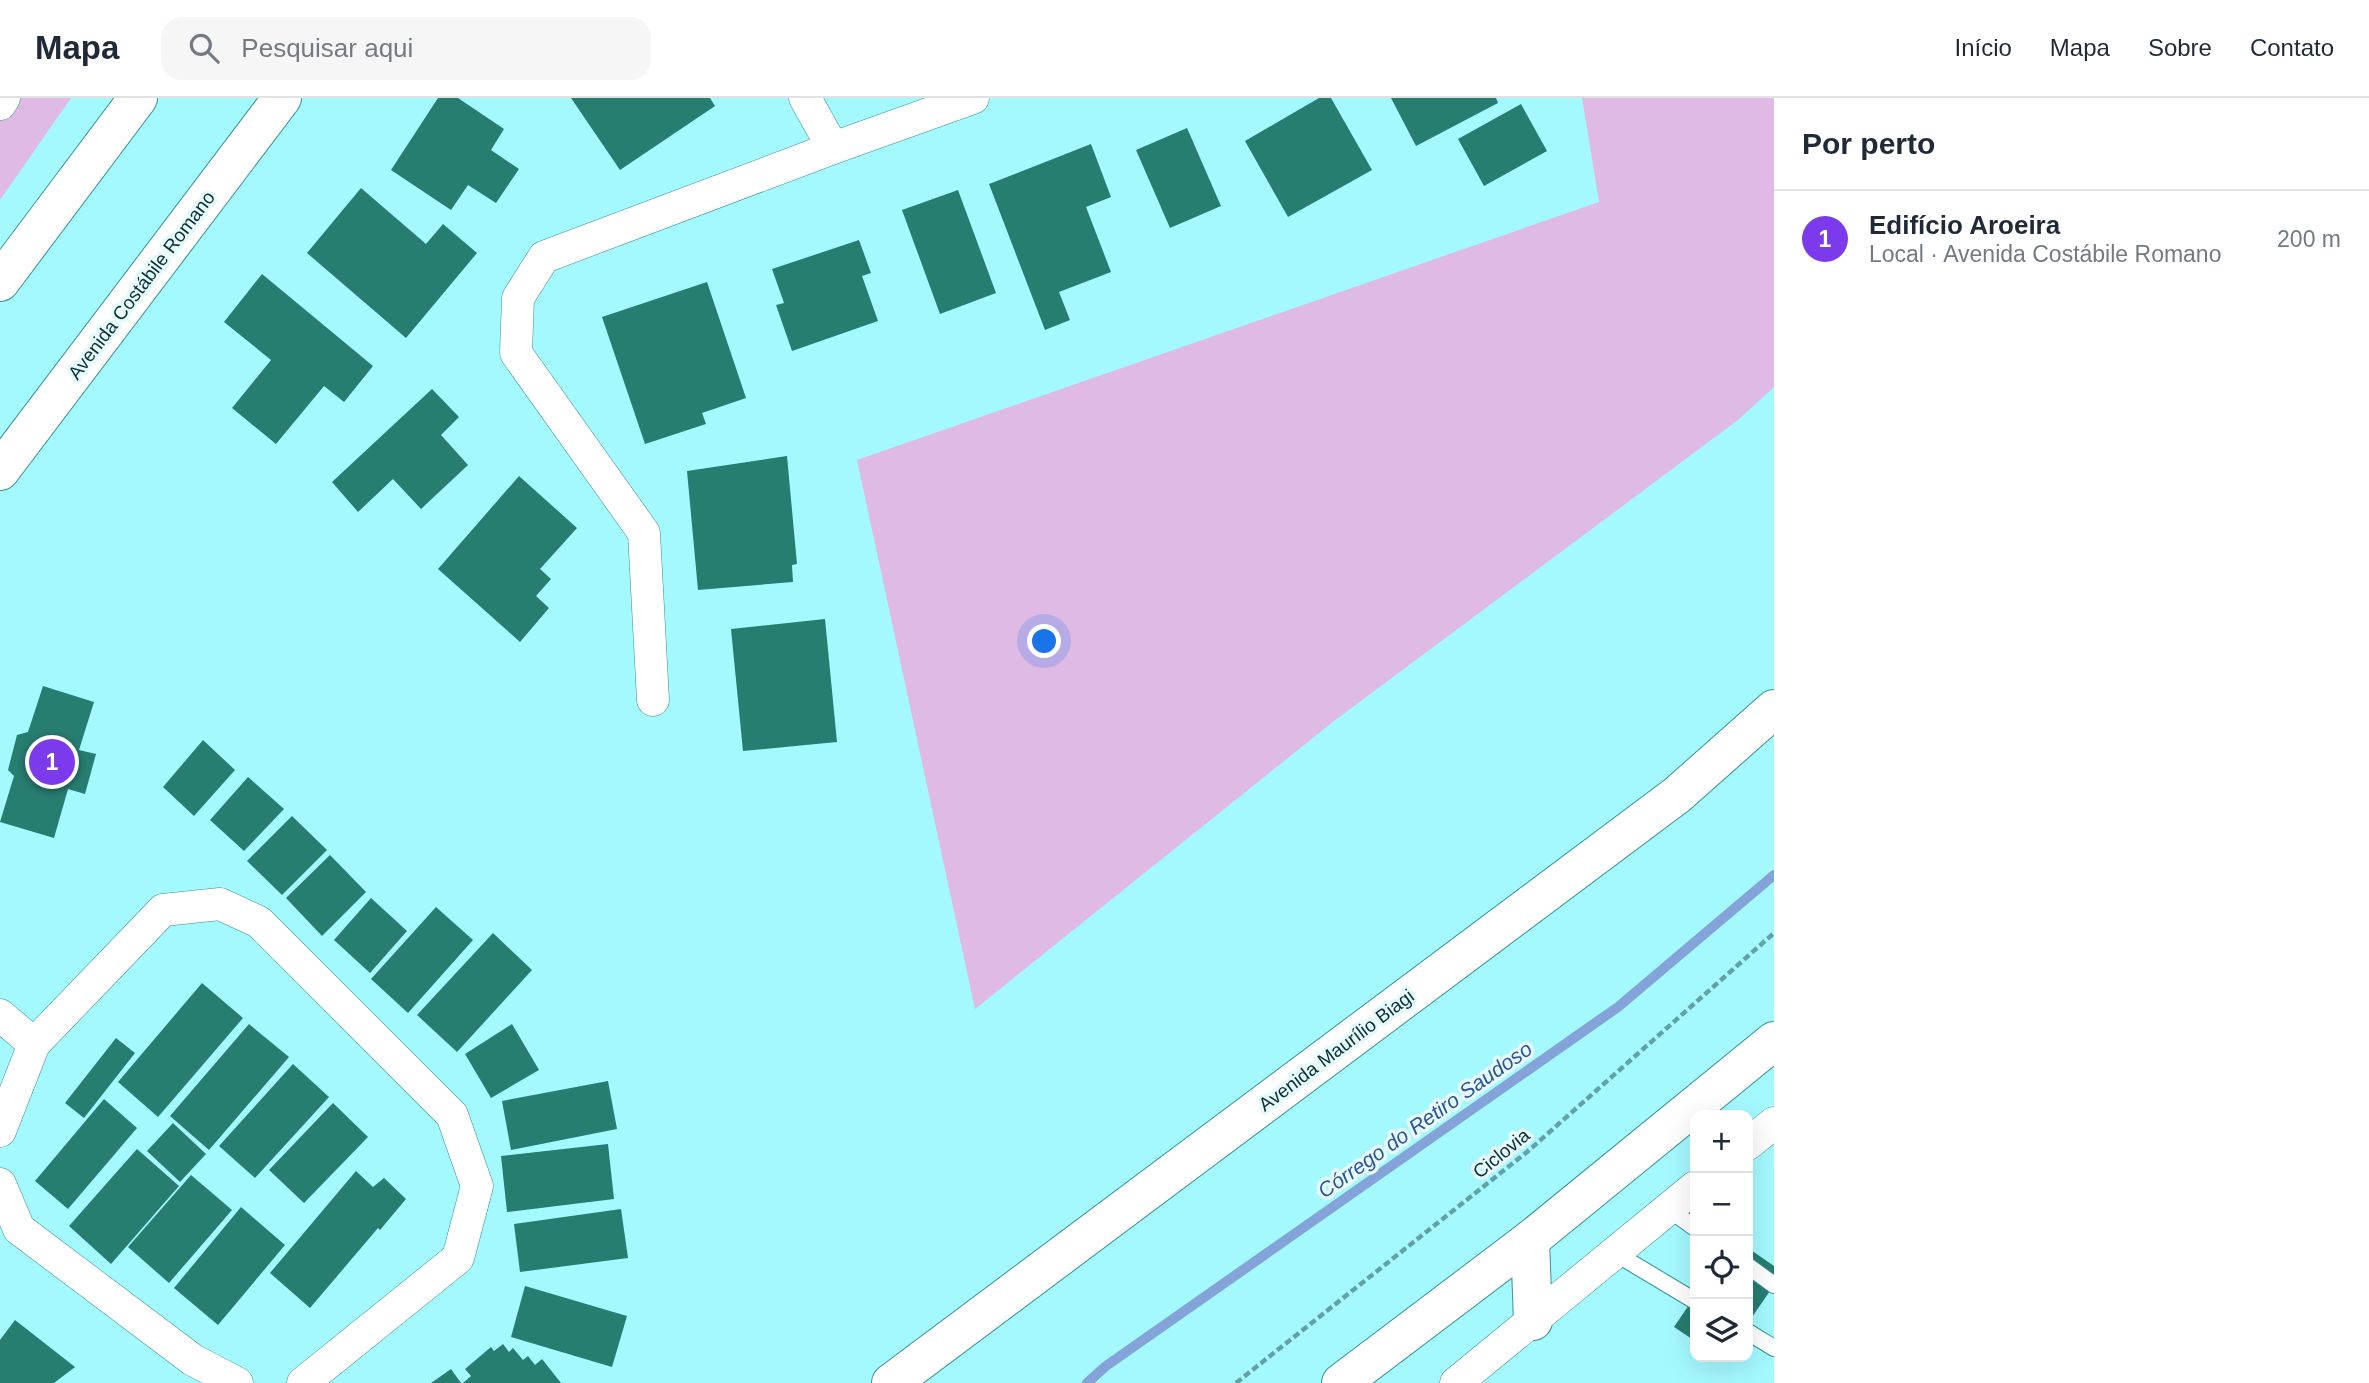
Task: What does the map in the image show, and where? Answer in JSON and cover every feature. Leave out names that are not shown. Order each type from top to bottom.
[{"type":"main road","points":[[0,282],[138,98]]},
{"type":"main road","name":"Avenida Costábile Romano","points":[[0,471],[282,98]]},
{"type":"main road","name":"Avenida Maurílio Biagi","points":[[891,1383],[1677,794],[1774,709]]},
{"type":"main road","points":[[1341,1383],[1530,1240],[1774,1041]]},
{"type":"main road","points":[[1530,1240],[1533,1321]]},
{"type":"street","points":[[0,104],[4,98]]},
{"type":"street","points":[[805,98],[833,148]]},
{"type":"street","points":[[653,700],[644,533],[516,353],[518,298],[544,257],[973,98]]},
{"type":"street","points":[[0,1131],[34,1044],[163,910],[220,904],[259,922],[452,1115],[477,1186],[458,1258],[303,1383]]},
{"type":"street","points":[[0,1015],[34,1044]]},
{"type":"street","points":[[0,1184],[19,1229],[193,1360],[237,1383]]},
{"type":"street","points":[[1456,1383],[1690,1192]]},
{"type":"lane","points":[[1669,1209],[1690,1224]]},
{"type":"lane","points":[[1615,1254],[1692,1299]]},
{"type":"lane","points":[[1753,1270],[1774,1285]]},
{"type":"lane","points":[[1753,1335],[1774,1348]]},
{"type":"path","name":"Ciclovia","points":[[1236,1383],[1527,1152],[1774,933]]},
{"type":"shaded area","points":[[0,98],[71,98],[0,200]]},
{"type":"shaded area","points":[[1582,98],[1774,98],[1774,387],[1738,420],[1334,721],[975,1009],[857,460],[1599,202]]},
{"type":"building","points":[[438,98],[458,98],[504,129],[491,150],[519,169],[496,203],[468,185],[451,210],[391,170]]},
{"type":"building","points":[[571,98],[710,98],[715,106],[620,170]]},
{"type":"building","points":[[1319,98],[1331,98],[1372,170],[1288,217],[1245,141]]},
{"type":"building","points":[[1391,98],[1496,98],[1498,103],[1416,146]]},
{"type":"building","points":[[1521,104],[1547,151],[1484,186],[1458,139]]},
{"type":"building","points":[[1187,128],[1221,206],[1170,228],[1136,150]]},
{"type":"building","points":[[1091,144],[1111,197],[1086,207],[1111,272],[1059,292],[1070,320],[1045,330],[989,184]]},
{"type":"building","points":[[361,188],[426,244],[443,224],[477,253],[406,338],[307,253]]},
{"type":"building","points":[[958,190],[996,293],[940,314],[902,210]]},
{"type":"building","points":[[859,240],[871,273],[862,276],[878,321],[792,351],[776,305],[784,303],[772,269]]},
{"type":"building","points":[[262,274],[373,366],[344,402],[324,386],[276,444],[232,408],[271,360],[224,322]]},
{"type":"building","points":[[707,282],[746,398],[702,413],[706,424],[645,444],[602,317]]},
{"type":"building","points":[[432,389],[459,417],[441,435],[468,465],[421,509],[393,479],[358,512],[332,482]]},
{"type":"building","points":[[787,456],[797,564],[792,565],[793,582],[698,590],[687,471]]},
{"type":"building","points":[[519,476],[577,528],[540,569],[551,579],[536,596],[549,608],[520,642],[438,569]]},
{"type":"building","points":[[825,619],[837,742],[743,751],[731,629]]},
{"type":"building","points":[[43,686],[94,702],[79,750],[96,754],[85,794],[68,789],[54,838],[0,822],[14,776],[8,770],[17,735],[28,732]]},
{"type":"building","points":[[203,740],[235,770],[194,816],[163,787]]},
{"type":"building","points":[[248,777],[284,809],[244,851],[210,820]]},
{"type":"building","points":[[292,816],[327,850],[282,895],[247,861]]},
{"type":"building","points":[[330,855],[366,892],[322,936],[286,898]]},
{"type":"building","points":[[371,898],[407,931],[370,973],[334,940]]},
{"type":"building","points":[[436,907],[473,940],[408,1013],[371,979]]},
{"type":"building","points":[[493,933],[532,970],[457,1052],[417,1015]]},
{"type":"building","points":[[202,983],[243,1018],[158,1117],[118,1082]]},
{"type":"building","points":[[249,1024],[289,1057],[209,1150],[170,1116]]},
{"type":"building","points":[[512,1024],[539,1070],[491,1098],[465,1054]]},
{"type":"building","points":[[116,1038],[135,1053],[84,1118],[65,1103]]},
{"type":"building","points":[[293,1064],[329,1097],[255,1178],[219,1146]]},
{"type":"building","points":[[608,1081],[617,1129],[511,1150],[502,1101]]},
{"type":"building","points":[[104,1099],[137,1128],[68,1209],[35,1181]]},
{"type":"building","points":[[333,1103],[368,1137],[304,1203],[269,1170]]},
{"type":"building","points":[[173,1123],[206,1154],[180,1182],[147,1151]]},
{"type":"building","points":[[608,1144],[614,1199],[507,1212],[501,1156]]},
{"type":"building","points":[[137,1149],[179,1186],[111,1264],[69,1226]]},
{"type":"building","points":[[356,1171],[373,1187],[384,1178],[406,1199],[310,1308],[270,1273]]},
{"type":"building","points":[[191,1175],[232,1210],[169,1283],[128,1247]]},
{"type":"building","points":[[241,1207],[285,1245],[218,1325],[174,1288]]},
{"type":"building","points":[[621,1209],[628,1258],[520,1272],[514,1224]]},
{"type":"building","points":[[1753,1251],[1774,1266],[1774,1285],[1753,1316]]},
{"type":"building","points":[[525,1286],[627,1316],[612,1367],[511,1337]]},
{"type":"building","points":[[1690,1303],[1690,1338],[1674,1327]]},
{"type":"building","points":[[15,1320],[75,1367],[54,1383],[0,1383],[0,1340]]},
{"type":"building","points":[[503,1344],[509,1352],[513,1348],[523,1360],[528,1356],[535,1365],[542,1359],[561,1383],[463,1383],[471,1376],[465,1369],[491,1347],[494,1351]]},
{"type":"building","points":[[451,1369],[461,1383],[431,1383]]},
{"type":"waterway","name":"Córrego do Retiro Saudoso","points":[[1087,1383],[1106,1366],[1618,1007],[1774,875]]},
{"type":"place","name":"Edifício Aroeira","points":[[52,762]]}]
